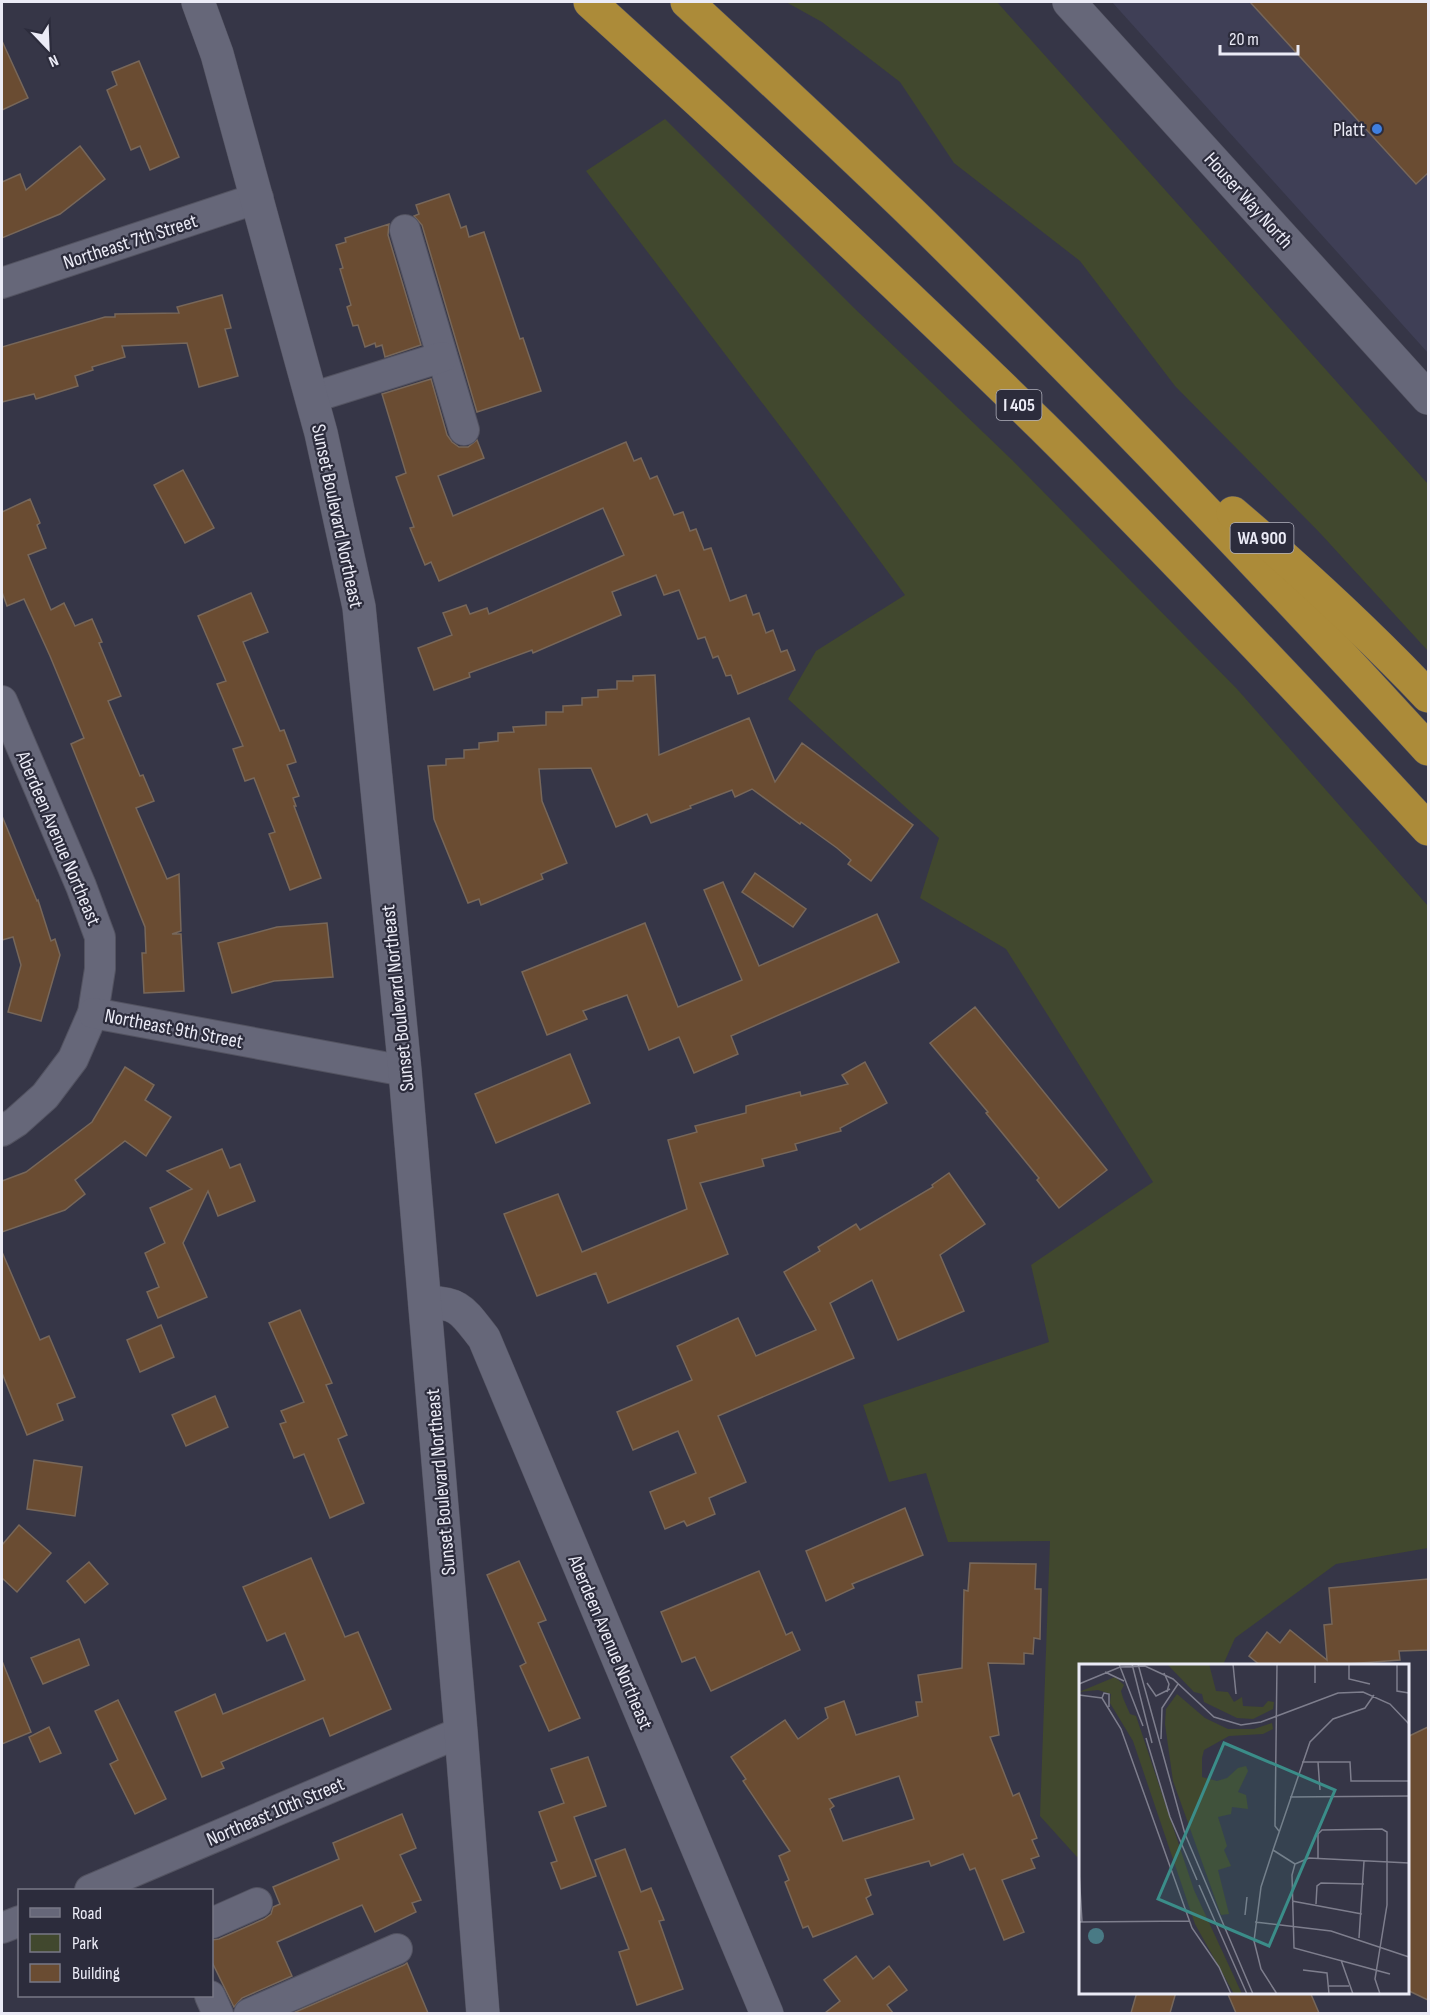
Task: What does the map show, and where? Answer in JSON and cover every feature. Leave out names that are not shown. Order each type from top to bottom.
[{"type":"highway","name":"I 405","points":[[590,2],[770,166],[1041,426],[1173,559],[1428,829]]},
{"type":"highway","points":[[687,2],[921,223],[1087,390],[1303,612],[1428,749]]},
{"type":"highway","name":"WA 900","points":[[1087,390],[1293,564],[1358,625],[1428,696]]},
{"type":"main road","name":"Sunset Boulevard Northeast","points":[[198,2],[217,54],[321,433],[359,607],[405,1071],[483,2013]]},
{"type":"main road","name":"Houser Way North","points":[[1078,8],[1428,398]]},
{"type":"main road","name":"Aberdeen Avenue Northeast","points":[[425,1303],[443,1302],[462,1311],[484,1338],[767,2013]]},
{"type":"street","name":"Northeast 7th Street","points":[[2,283],[258,198]]},
{"type":"street","points":[[405,230],[464,430]]},
{"type":"street","points":[[311,398],[442,357]]},
{"type":"street","name":"Aberdeen Avenue Northeast","points":[[2,701],[81,886],[100,937],[100,969],[93,1013]]},
{"type":"street","name":"Northeast 9th Street","points":[[2,1131],[16,1122],[45,1096],[73,1059],[93,1013],[405,1071]]},
{"type":"street","name":"Northeast 10th Street","points":[[95,1889],[141,1880],[461,1732]]},
{"type":"street","points":[[213,1923],[257,1903]]},
{"type":"street","points":[[2,1928],[18,1921]]},
{"type":"street","points":[[249,2013],[397,1949]]},
{"type":"street","points":[[211,1997],[218,2013]]},
{"type":"shaded area","points":[[1112,2],[1428,2],[1428,353]]},
{"type":"green space","points":[[786,2],[997,2],[1428,484],[1428,651],[1320,533],[1175,386],[1080,261],[954,163],[900,82],[822,22]]},
{"type":"green space","points":[[665,119],[853,307],[1012,460],[1237,689],[1428,906],[1428,1548],[1336,1564],[1235,1638],[1223,1664],[1079,1664],[1079,1856],[1077,1857],[1040,1816],[1050,1541],[948,1542],[926,1473],[889,1482],[863,1405],[1049,1342],[1031,1265],[1153,1182],[1006,949],[920,898],[939,838],[788,699],[816,651],[905,595],[586,171]]},
{"type":"building","points":[[1250,2],[1428,2],[1428,173],[1416,184]]},
{"type":"building","points":[[2,41],[28,98],[2,110]]},
{"type":"building","points":[[139,61],[179,157],[150,170],[140,146],[131,150],[107,90],[117,85],[112,72]]},
{"type":"building","points":[[80,146],[105,179],[60,214],[2,238],[2,182],[20,174],[26,190]]},
{"type":"building","points":[[449,194],[461,228],[466,226],[469,237],[484,232],[520,339],[523,338],[541,391],[477,412],[422,225],[414,216],[419,214],[416,205]]},
{"type":"building","points":[[389,224],[388,235],[421,345],[385,357],[382,345],[376,347],[375,343],[365,347],[358,325],[353,326],[347,307],[351,305],[340,269],[343,268],[336,245],[346,242],[345,238]]},
{"type":"building","points":[[222,295],[231,328],[225,329],[238,376],[199,387],[187,343],[122,346],[125,357],[92,367],[93,370],[75,376],[78,386],[36,399],[34,394],[2,402],[2,347],[105,317],[115,317],[115,314],[179,313],[177,307]]},
{"type":"building","points":[[431,379],[447,435],[459,447],[468,447],[477,440],[484,458],[438,476],[453,516],[626,442],[634,461],[641,458],[650,479],[657,476],[674,515],[683,512],[690,531],[696,529],[704,550],[711,548],[730,601],[746,595],[753,615],[759,613],[766,633],[773,630],[781,652],[787,650],[795,670],[738,694],[731,675],[726,676],[718,656],[713,658],[705,637],[698,639],[679,590],[664,595],[656,575],[612,592],[621,615],[533,653],[532,650],[469,673],[470,677],[434,690],[418,648],[452,635],[443,613],[466,605],[470,614],[487,608],[489,614],[624,555],[603,508],[439,581],[431,562],[425,565],[410,528],[414,527],[396,477],[406,473],[382,394]]},
{"type":"building","points":[[183,470],[214,528],[185,543],[154,485]]},
{"type":"building","points":[[30,499],[40,523],[37,525],[46,548],[28,555],[51,610],[64,603],[75,626],[92,619],[102,642],[99,643],[121,696],[108,701],[140,776],[143,775],[154,801],[136,808],[167,879],[179,874],[181,931],[172,934],[181,934],[184,991],[144,993],[142,953],[146,953],[145,927],[71,744],[84,738],[24,599],[7,606],[2,592],[2,512]]},
{"type":"building","points":[[251,593],[268,632],[243,642],[280,731],[284,730],[296,762],[287,765],[299,796],[293,798],[296,806],[294,806],[321,878],[290,890],[269,834],[275,832],[254,778],[245,781],[233,749],[243,746],[217,684],[226,681],[198,616]]},
{"type":"building","points":[[655,675],[659,755],[749,718],[775,782],[802,743],[913,825],[871,881],[848,864],[851,860],[837,848],[752,789],[735,797],[732,790],[651,823],[647,814],[616,827],[591,768],[539,769],[542,801],[567,863],[541,874],[543,879],[481,905],[479,899],[468,903],[434,819],[428,766],[446,765],[446,759],[464,758],[464,750],[479,749],[479,743],[498,741],[498,733],[514,732],[513,727],[546,725],[546,712],[563,712],[563,706],[582,705],[582,698],[598,697],[598,690],[617,689],[617,681],[633,681],[633,676]]},
{"type":"building","points":[[2,816],[38,900],[51,941],[55,939],[60,955],[41,1021],[8,1012],[21,965],[13,937],[2,940]]},
{"type":"building","points":[[755,873],[806,909],[793,927],[742,892]]},
{"type":"building","points":[[723,882],[759,966],[877,914],[899,962],[731,1036],[738,1054],[694,1073],[679,1037],[649,1050],[627,995],[583,1011],[587,1019],[547,1035],[522,972],[645,923],[678,1007],[742,980],[704,890]]},
{"type":"building","points":[[327,923],[333,977],[274,981],[232,993],[218,943],[277,927]]},
{"type":"building","points":[[975,1007],[1107,1170],[1059,1208],[1037,1180],[1039,1178],[986,1113],[988,1112],[930,1043]]},
{"type":"building","points":[[570,1054],[590,1103],[496,1143],[475,1094]]},
{"type":"building","points":[[865,1062],[887,1103],[840,1128],[841,1131],[795,1144],[797,1150],[762,1159],[764,1166],[700,1183],[728,1254],[608,1303],[596,1273],[537,1296],[504,1214],[558,1194],[582,1252],[687,1209],[668,1140],[697,1132],[695,1126],[746,1113],[746,1106],[800,1092],[801,1096],[848,1084],[842,1075]]},
{"type":"building","points":[[125,1067],[154,1085],[145,1100],[171,1117],[146,1156],[125,1141],[75,1180],[85,1194],[65,1210],[2,1232],[2,1181],[26,1172],[92,1122]]},
{"type":"building","points":[[222,1149],[230,1168],[240,1164],[255,1201],[218,1216],[208,1191],[183,1243],[207,1297],[158,1318],[147,1292],[159,1287],[145,1253],[165,1243],[150,1208],[192,1189],[167,1171]]},
{"type":"building","points":[[949,1173],[985,1224],[940,1255],[964,1311],[898,1340],[872,1280],[830,1303],[854,1358],[718,1416],[746,1482],[709,1498],[715,1514],[687,1526],[684,1521],[665,1529],[650,1492],[696,1473],[678,1431],[633,1450],[617,1412],[692,1380],[677,1346],[738,1318],[756,1356],[816,1330],[784,1272],[820,1251],[818,1247],[856,1224],[860,1230],[933,1187],[932,1185]]},
{"type":"building","points":[[2,1252],[40,1340],[49,1336],[75,1397],[57,1404],[63,1420],[27,1435],[2,1373]]},
{"type":"building","points":[[300,1310],[332,1383],[326,1385],[347,1435],[338,1439],[364,1503],[330,1518],[304,1454],[294,1458],[280,1424],[286,1422],[281,1411],[304,1402],[269,1323]]},
{"type":"building","points":[[161,1325],[174,1357],[140,1372],[127,1340]]},
{"type":"building","points":[[215,1396],[228,1427],[186,1446],[172,1415]]},
{"type":"building","points":[[34,1460],[82,1467],[75,1516],[27,1509]]},
{"type":"building","points":[[905,1508],[923,1555],[852,1584],[854,1588],[826,1601],[806,1551]]},
{"type":"building","points":[[19,1525],[51,1553],[17,1592],[2,1578],[2,1545]]},
{"type":"building","points":[[311,1558],[345,1637],[358,1632],[391,1709],[330,1736],[323,1718],[221,1762],[224,1768],[202,1777],[175,1712],[215,1694],[223,1714],[305,1680],[285,1633],[267,1641],[243,1587]]},
{"type":"building","points":[[519,1561],[546,1620],[538,1623],[580,1718],[549,1731],[520,1666],[526,1663],[487,1575]]},
{"type":"building","points":[[89,1562],[108,1584],[85,1603],[67,1581]]},
{"type":"building","points":[[970,1563],[1036,1564],[1035,1589],[1041,1589],[1040,1639],[1034,1638],[1033,1654],[1024,1653],[1024,1664],[988,1663],[999,1735],[990,1737],[1013,1796],[1019,1793],[1037,1838],[1032,1840],[1039,1856],[1031,1859],[1035,1868],[1002,1880],[1024,1932],[1004,1940],[975,1868],[970,1870],[963,1854],[931,1866],[929,1861],[865,1879],[871,1895],[866,1898],[873,1914],[813,1937],[808,1926],[803,1928],[785,1882],[789,1880],[779,1856],[790,1851],[743,1781],[746,1779],[731,1757],[785,1720],[798,1739],[828,1718],[825,1708],[844,1701],[856,1735],[918,1716],[916,1702],[922,1702],[918,1675],[962,1668],[964,1590],[968,1591]],"holes":[[[899,1776],[914,1819],[843,1841],[830,1809],[834,1806],[829,1799]]]},
{"type":"building","points":[[759,1571],[786,1635],[792,1632],[800,1650],[711,1691],[695,1657],[682,1662],[661,1612]]},
{"type":"building","points":[[1428,1579],[1428,1650],[1399,1651],[1400,1660],[1347,1664],[1259,1664],[1249,1656],[1267,1632],[1280,1643],[1290,1630],[1327,1660],[1324,1625],[1332,1624],[1329,1588]]},
{"type":"building","points":[[79,1639],[89,1665],[43,1684],[31,1658]]},
{"type":"building","points":[[2,1661],[31,1732],[2,1744]]},
{"type":"building","points":[[118,1700],[166,1799],[135,1814],[110,1764],[118,1760],[95,1711]]},
{"type":"building","points":[[49,1727],[61,1753],[40,1762],[29,1737]]},
{"type":"building","points":[[1428,1727],[1428,2000],[1409,1991],[1409,1736]]},
{"type":"building","points":[[588,1757],[606,1806],[574,1817],[596,1876],[561,1889],[551,1863],[557,1861],[539,1812],[564,1803],[551,1769]]},
{"type":"building","points":[[402,1814],[416,1848],[400,1855],[421,1900],[412,1903],[416,1912],[375,1932],[362,1905],[277,1942],[292,1976],[242,1998],[234,2007],[213,1964],[213,1940],[271,1914],[273,1907],[280,1904],[273,1887],[339,1859],[333,1843]]},
{"type":"building","points":[[625,1849],[641,1892],[651,1888],[664,1920],[659,1921],[683,1989],[637,2005],[619,1952],[629,1949],[595,1860]]},
{"type":"building","points":[[856,1956],[873,1979],[889,1966],[907,1990],[887,2005],[893,2013],[825,2013],[840,2001],[824,1980]]},
{"type":"building","points":[[407,1963],[428,2013],[293,2013],[404,1965]]},
{"type":"building","points":[[1136,1994],[1175,1994],[1170,2013],[1131,2013]]},
{"type":"building","points":[[1228,1994],[1311,1994],[1319,2013],[1236,2013]]},
{"type":"place","name":"Platt","points":[[1377,129]]}]
